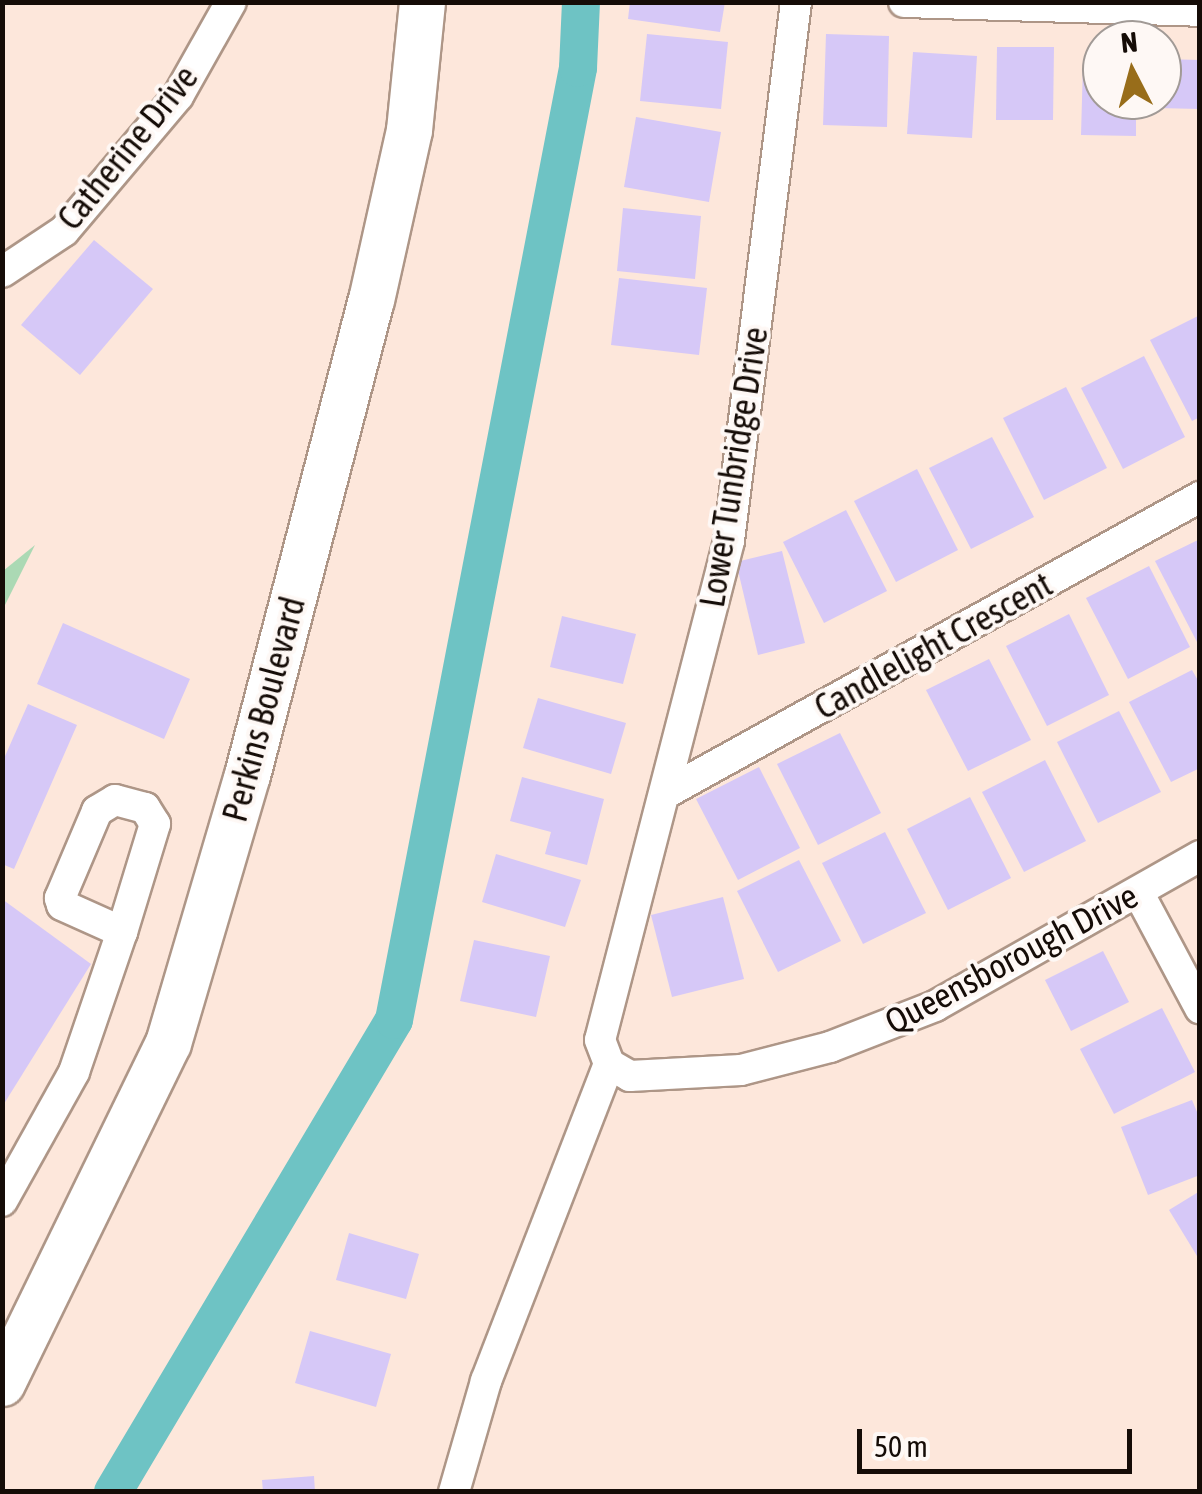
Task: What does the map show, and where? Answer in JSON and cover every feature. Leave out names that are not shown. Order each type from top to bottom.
[{"type":"street","name":"Catherine Drive","points":[[2,272],[64,231],[178,96],[231,2]]},
{"type":"street","name":"Perkins Boulevard","points":[[2,1383],[168,1043],[247,775],[371,300],[409,130],[422,2]]},
{"type":"street","name":"Lower Tunbridge Drive","points":[[454,1492],[486,1381],[605,1052],[729,541],[796,2]]},
{"type":"street","points":[[904,2],[1200,10]]},
{"type":"street","name":"Candlelight Crescent","points":[[666,793],[1200,497]]},
{"type":"street","name":"Queensborough Drive","points":[[605,1052],[630,1076],[741,1070],[830,1047],[936,1006],[1200,856]]},
{"type":"street","points":[[1138,892],[1200,1008]]},
{"type":"street","points":[[2,1201],[74,1072],[122,932]]},
{"type":"green space","points":[[35,545],[3,609],[3,571]]},
{"type":"building","points":[[630,2],[725,2],[720,32],[628,19]]},
{"type":"building","points":[[647,34],[728,42],[721,109],[640,101]]},
{"type":"building","points":[[826,34],[889,36],[887,127],[823,125]]},
{"type":"building","points":[[997,47],[1054,47],[1053,120],[996,120]]},
{"type":"building","points":[[913,52],[977,56],[972,138],[907,134]]},
{"type":"building","points":[[1182,60],[1200,60],[1200,109],[1182,109]]},
{"type":"building","points":[[1082,99],[1082,120],[1136,120],[1136,136],[1081,135]]},
{"type":"building","points":[[636,117],[721,132],[709,202],[624,187]]},
{"type":"building","points":[[623,208],[701,216],[695,279],[617,271]]},
{"type":"building","points":[[94,240],[153,289],[80,375],[21,325]]},
{"type":"building","points":[[619,278],[707,288],[699,355],[611,345]]},
{"type":"building","points":[[1200,315],[1200,417],[1192,421],[1150,340]]},
{"type":"building","points":[[1144,356],[1185,437],[1123,469],[1081,388]]},
{"type":"building","points":[[1066,387],[1107,468],[1044,500],[1003,418]]},
{"type":"building","points":[[992,437],[1034,517],[971,549],[929,468]]},
{"type":"building","points":[[917,469],[958,550],[896,582],[854,501]]},
{"type":"building","points":[[846,510],[887,591],[824,623],[783,542]]},
{"type":"building","points":[[1200,539],[1200,641],[1197,642],[1155,561]]},
{"type":"building","points":[[782,551],[805,643],[758,655],[736,562]]},
{"type":"building","points":[[1149,566],[1190,647],[1128,679],[1086,598]]},
{"type":"building","points":[[1069,614],[1109,695],[1047,726],[1006,646]]},
{"type":"building","points":[[562,616],[636,634],[623,684],[550,667]]},
{"type":"building","points":[[63,623],[190,679],[164,739],[37,684]]},
{"type":"building","points":[[989,659],[1031,740],[968,771],[926,690]]},
{"type":"building","points":[[1192,670],[1200,684],[1200,768],[1171,782],[1129,702]]},
{"type":"building","points":[[538,698],[626,723],[611,774],[523,748]]},
{"type":"building","points":[[28,704],[77,725],[14,869],[2,864],[2,763]]},
{"type":"building","points":[[1119,711],[1161,792],[1098,823],[1057,742]]},
{"type":"building","points":[[840,733],[881,813],[818,845],[777,764]]},
{"type":"building","points":[[1045,760],[1086,841],[1024,872],[982,792]]},
{"type":"building","points":[[759,767],[800,848],[738,880],[696,799]]},
{"type":"building","points":[[522,777],[604,799],[587,865],[545,854],[551,832],[510,821]]},
{"type":"building","points":[[970,797],[1011,878],[948,910],[907,829]]},
{"type":"building","points":[[885,832],[926,913],[863,944],[822,863]]},
{"type":"building","points":[[496,854],[581,880],[565,927],[482,902]]},
{"type":"building","points":[[799,860],[841,941],[778,972],[737,891]]},
{"type":"building","points":[[723,897],[744,979],[672,997],[651,915]]},
{"type":"building","points":[[2,899],[91,964],[2,1107]]},
{"type":"building","points":[[474,940],[550,956],[536,1017],[460,1001]]},
{"type":"building","points":[[1103,951],[1129,1002],[1071,1031],[1045,980]]},
{"type":"building","points":[[1162,1008],[1195,1072],[1114,1114],[1080,1049]]},
{"type":"building","points":[[1192,1100],[1200,1119],[1200,1175],[1148,1195],[1121,1127]]},
{"type":"building","points":[[1200,1191],[1200,1255],[1197,1256],[1169,1210]]},
{"type":"building","points":[[349,1233],[419,1254],[406,1299],[336,1280]]},
{"type":"building","points":[[310,1331],[391,1354],[376,1407],[295,1383]]},
{"type":"building","points":[[314,1476],[315,1492],[263,1492],[262,1480]]},
{"type":"waterway","points":[[113,1492],[394,1020],[578,68],[581,2]]}]
